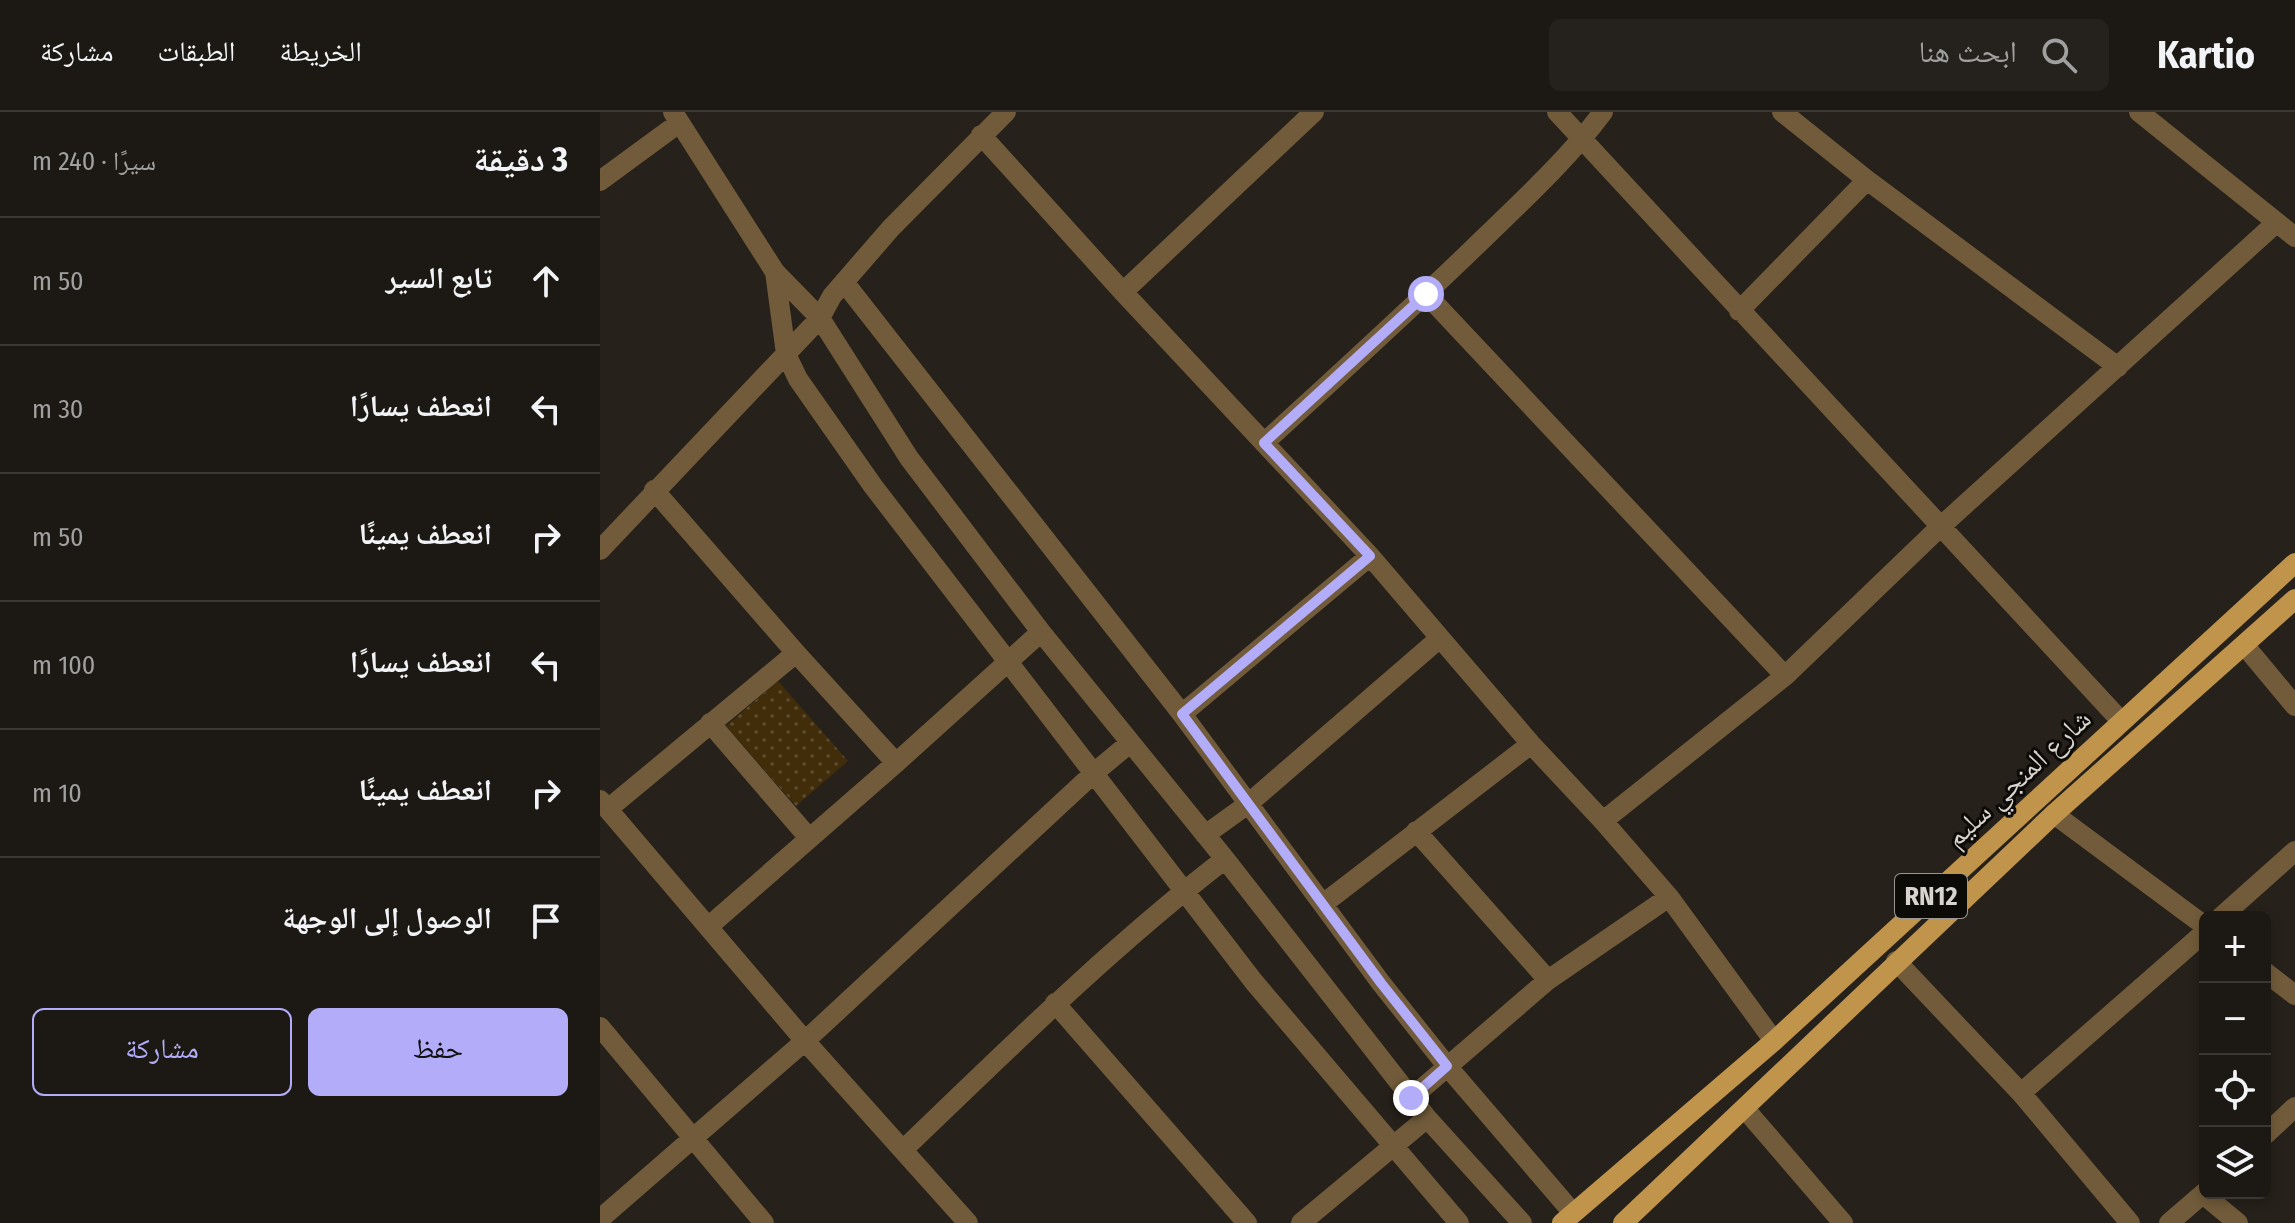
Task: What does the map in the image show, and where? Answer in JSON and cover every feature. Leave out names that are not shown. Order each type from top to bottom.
[{"type":"main road","name":"شارع المنجي سليم","points":[[1568,1218],[1774,1041],[2295,563]]},
{"type":"main road","name":"شارع المنجي سليم","points":[[1623,1223],[2054,814],[2295,599]]},
{"type":"street","points":[[600,550],[820,318],[832,296],[891,228],[1006,112]]},
{"type":"street","points":[[1123,292],[1314,112]]},
{"type":"street","points":[[1557,112],[2121,721]]},
{"type":"street","points":[[1264,443],[1426,294],[1582,141],[1603,112]]},
{"type":"street","points":[[1782,112],[1867,180],[2118,367]]},
{"type":"street","points":[[2139,112],[2295,237]]},
{"type":"street","points":[[600,181],[676,118],[775,272],[820,318],[909,458],[1041,632],[1225,859],[1427,1118],[1522,1223]]},
{"type":"street","points":[[981,135],[1370,556],[1531,744],[1603,821],[1669,897],[1774,1041]]},
{"type":"street","points":[[1739,311],[1867,180]]},
{"type":"street","points":[[1603,821],[1785,676],[1939,528],[2276,223]]},
{"type":"street","points":[[775,272],[786,354],[798,379],[873,486],[1254,982],[1459,1223]]},
{"type":"street","points":[[844,282],[1182,714],[1447,1066],[1568,1218]]},
{"type":"street","points":[[1426,294],[1785,676]]},
{"type":"street","points":[[654,490],[896,763]]},
{"type":"street","points":[[1182,714],[1370,556]]},
{"type":"street","points":[[708,927],[1041,632]]},
{"type":"street","points":[[1205,835],[1248,804],[1440,638]]},
{"type":"street","points":[[2245,646],[2295,706]]},
{"type":"street","points":[[796,653],[604,804],[805,1041],[968,1223]]},
{"type":"street","points":[[710,723],[809,838]]},
{"type":"street","points":[[600,1219],[805,1041],[1130,743]]},
{"type":"street","points":[[1323,904],[1531,744]]},
{"type":"street","points":[[2054,814],[2199,924]]},
{"type":"street","points":[[1416,831],[1548,980]]},
{"type":"street","points":[[2228,911],[2295,851]]},
{"type":"street","points":[[903,1150],[1055,1003],[1184,890],[1225,859]]},
{"type":"street","points":[[1411,1098],[1548,980],[1669,897]]},
{"type":"street","points":[[2021,1093],[2199,934]]},
{"type":"street","points":[[1896,961],[2021,1093],[2130,1223]]},
{"type":"street","points":[[2271,977],[2295,995]]},
{"type":"street","points":[[1055,1003],[1247,1223]]},
{"type":"street","points":[[600,1027],[764,1223]]},
{"type":"street","points":[[2271,1129],[2295,1107]]},
{"type":"street","points":[[1745,1109],[1843,1223]]},
{"type":"street","points":[[1301,1223],[1427,1118]]},
{"type":"street","points":[[2169,1223],[2199,1197]]},
{"type":"street","points":[[2211,1199],[2238,1223]]},
{"type":"shaded area","points":[[778,681],[848,761],[796,806],[726,726]]},
{"type":"route","points":[[1411,1098],[1447,1066],[1381,983],[1182,714],[1370,556],[1264,443],[1426,294]]}]
